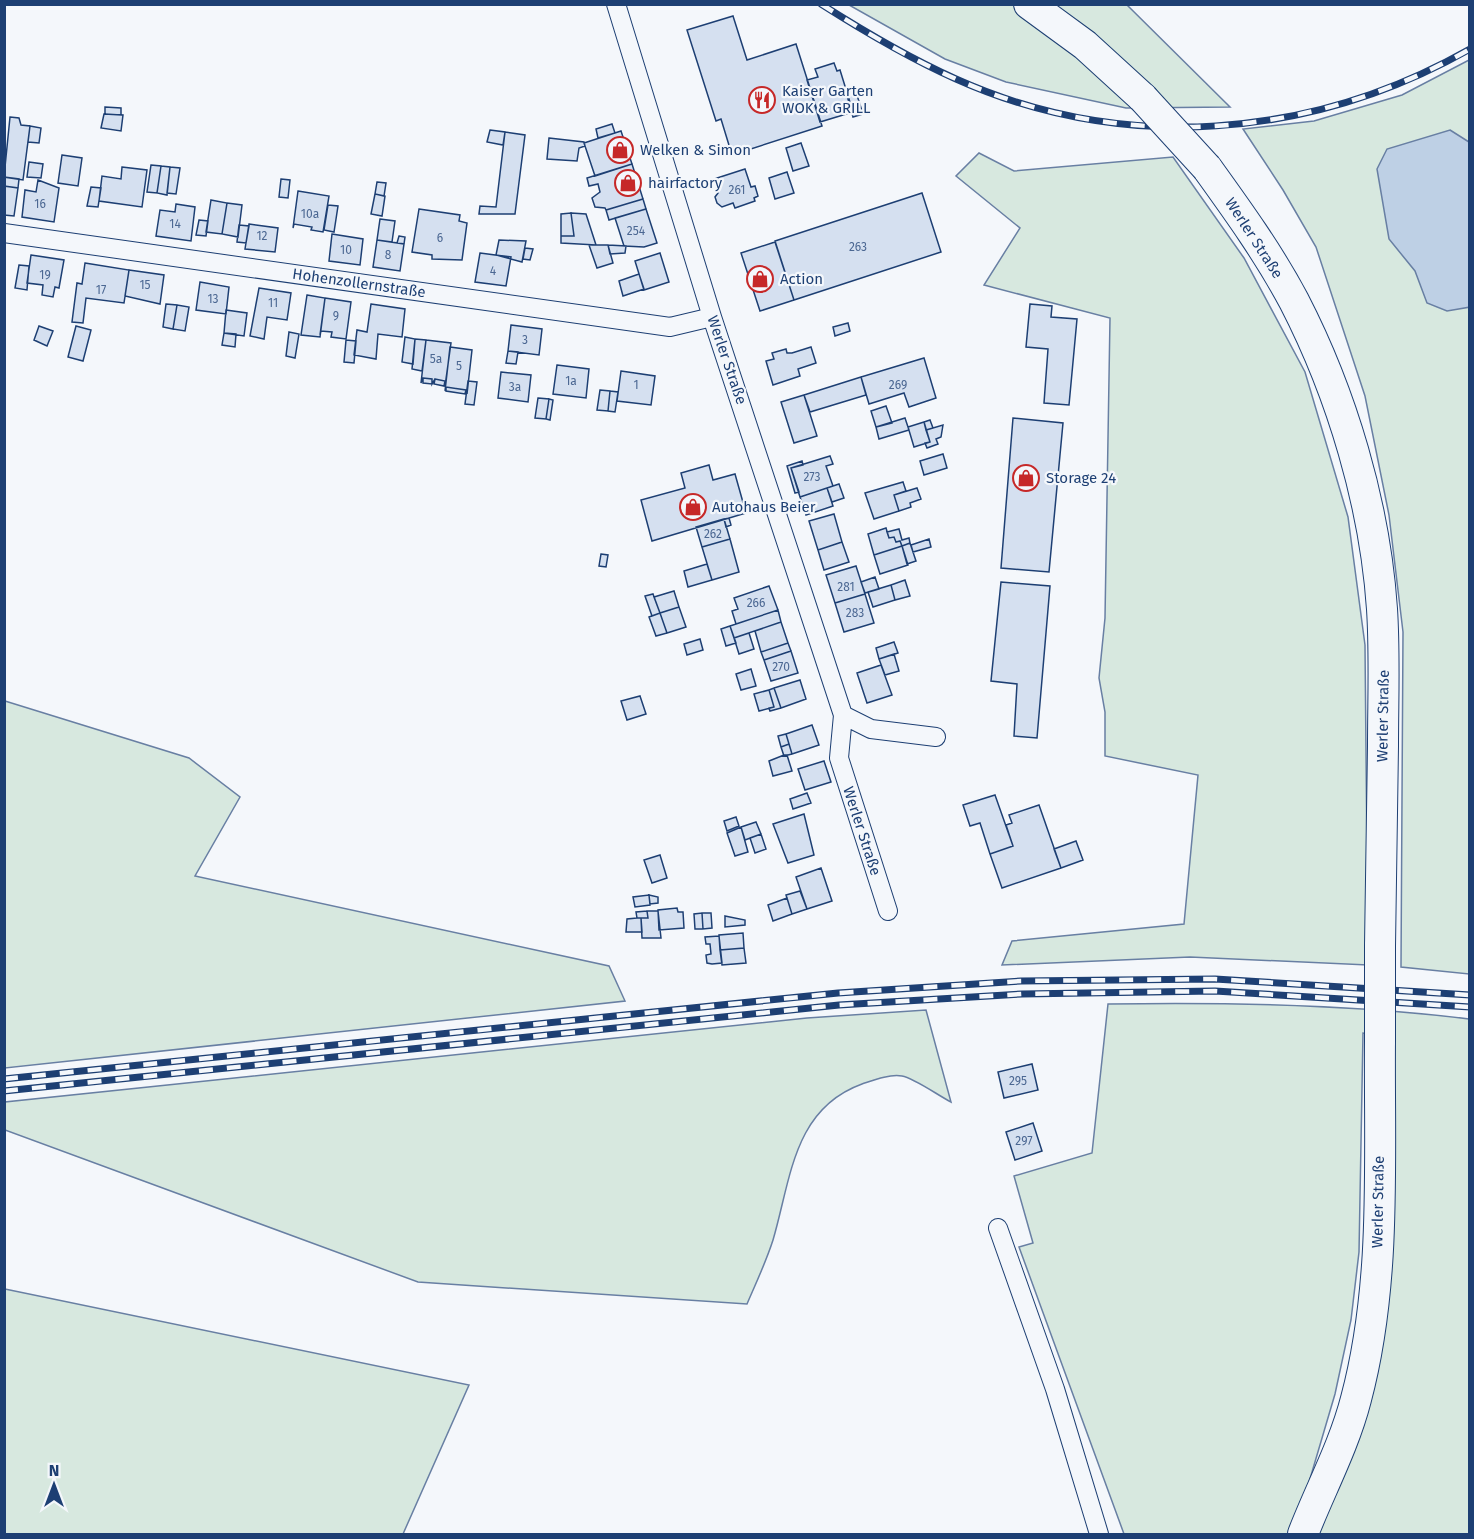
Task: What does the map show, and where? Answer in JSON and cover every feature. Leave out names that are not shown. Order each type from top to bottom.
[{"type":"main road","name":"Werler Straße","points":[[1029,4],[1085,45],[1143,98],[1207,168],[1250,228],[1294,302],[1323,367],[1341,416],[1367,511],[1382,609],[1384,663],[1378,1250],[1372,1321],[1356,1401],[1302,1534]]},
{"type":"street","name":"Werler Straße","points":[[616,4],[712,317],[843,715],[839,758],[888,910]]},
{"type":"street","name":"Hohenzollernstraße","points":[[4,233],[670,327],[712,317]]},
{"type":"street","points":[[843,715],[871,729],[936,737]]},
{"type":"street","points":[[998,1228],[1055,1389],[1099,1534]]},
{"type":"shaded area","points":[[849,5],[1127,5],[1230,107],[1126,108],[1006,82],[945,59]]},
{"type":"shaded area","points":[[1469,60],[1469,974],[1401,967],[1403,632],[1389,515],[1365,396],[1316,247],[1283,190],[1243,129],[1314,121],[1402,95]]},
{"type":"shaded area","points":[[979,153],[1014,171],[1173,157],[1244,258],[1305,372],[1348,517],[1365,645],[1368,965],[1190,957],[1002,965],[1012,941],[1184,924],[1198,775],[1105,756],[1105,712],[1099,678],[1105,618],[1110,318],[984,285],[1020,228],[956,176]]},
{"type":"shaded area","points":[[5,701],[189,758],[240,797],[195,876],[609,966],[625,1001],[5,1068]]},
{"type":"shaded area","points":[[1108,1004],[1289,1005],[1379,1010],[1469,1019],[1469,1534],[1317,1534],[1367,1408],[1387,1036],[1363,1033],[1359,1252],[1351,1320],[1335,1394],[1302,1506],[1289,1534],[1124,1534],[1019,1247],[1033,1243],[1014,1176],[1092,1153]]},
{"type":"shaded area","points":[[926,1010],[951,1102],[913,1080],[902,1076],[892,1076],[862,1084],[839,1095],[822,1110],[808,1128],[798,1148],[773,1240],[747,1304],[418,1282],[5,1130],[5,1102],[807,1018]]},
{"type":"shaded area","points":[[4,1289],[469,1385],[403,1534],[5,1534]]},
{"type":"water","points":[[1450,130],[1469,142],[1470,307],[1447,311],[1427,303],[1415,271],[1389,239],[1377,169],[1387,149]]},
{"type":"building","name":"Kaiser Garten WOK & GRILL","points":[[733,16],[747,60],[796,44],[822,126],[732,155],[721,119],[716,121],[687,30]]},
{"type":"building","points":[[834,63],[837,71],[840,70],[853,112],[820,122],[807,80],[818,77],[815,69]]},
{"type":"building","points":[[855,89],[863,114],[853,117],[846,92]]},
{"type":"building","points":[[105,107],[121,108],[121,115],[105,114]]},
{"type":"building","points":[[104,114],[123,115],[121,131],[101,128]]},
{"type":"building","points":[[10,117],[19,118],[21,125],[30,126],[23,180],[4,177]]},
{"type":"building","points":[[612,124],[615,133],[598,138],[596,129]]},
{"type":"building","points":[[30,126],[41,128],[39,143],[28,142]]},
{"type":"building","points":[[490,130],[505,132],[503,145],[487,142]]},
{"type":"building","points":[[621,131],[632,164],[595,176],[584,143]]},
{"type":"building","points":[[505,132],[525,135],[515,214],[479,214],[480,206],[496,207]]},
{"type":"building","points":[[549,138],[584,142],[585,146],[579,148],[577,161],[547,159]]},
{"type":"building","points":[[801,143],[809,166],[793,171],[786,148]]},
{"type":"building","points":[[62,155],[82,158],[78,186],[58,183]]},
{"type":"building","points":[[29,162],[43,164],[41,178],[27,177]]},
{"type":"building","points":[[632,164],[643,199],[606,210],[595,207],[592,198],[600,192],[598,184],[589,186],[587,178]]},
{"type":"building","points":[[151,165],[161,166],[157,193],[147,192]]},
{"type":"building","points":[[161,166],[170,167],[167,195],[157,193]]},
{"type":"building","points":[[122,167],[147,170],[142,207],[99,201],[102,176],[121,179]]},
{"type":"building","points":[[170,167],[180,168],[176,194],[167,193]]},
{"type":"building","points":[[745,169],[751,187],[755,186],[758,196],[754,198],[755,201],[735,208],[733,203],[722,207],[717,203],[715,197],[718,193],[714,179]]},
{"type":"building","points":[[787,172],[794,193],[775,199],[769,178]]},
{"type":"building","points":[[4,177],[19,179],[18,188],[4,186]]},
{"type":"building","points":[[281,179],[290,180],[288,198],[279,197]]},
{"type":"building","points":[[38,180],[59,188],[54,222],[22,217],[25,190],[36,192]]},
{"type":"building","points":[[377,182],[386,183],[384,196],[375,194]]},
{"type":"building","points":[[4,186],[18,188],[14,216],[4,215]]},
{"type":"building","points":[[91,187],[101,188],[98,207],[87,206]]},
{"type":"building","points":[[298,191],[329,196],[323,232],[311,230],[312,227],[294,224],[293,228]]},
{"type":"building","points":[[922,193],[941,252],[794,300],[775,241]]},
{"type":"building","points":[[375,194],[385,196],[382,216],[371,214]]},
{"type":"building","points":[[643,199],[646,209],[609,220],[606,210]]},
{"type":"building","points":[[211,200],[227,203],[222,234],[206,232]]},
{"type":"building","points":[[227,203],[242,205],[238,237],[222,234]]},
{"type":"building","points":[[176,204],[195,207],[191,241],[156,236],[160,210],[175,212]]},
{"type":"building","points":[[328,205],[338,206],[334,232],[324,230]]},
{"type":"building","points":[[419,209],[460,215],[459,221],[467,223],[462,260],[432,259],[432,255],[412,252]]},
{"type":"building","points":[[646,209],[657,243],[644,247],[624,246],[615,218]]},
{"type":"building","points":[[571,213],[574,236],[561,236],[561,214]]},
{"type":"building","points":[[571,213],[586,214],[596,245],[561,243],[561,236],[574,236]]},
{"type":"building","points":[[380,219],[395,221],[392,242],[377,240]]},
{"type":"building","points":[[199,220],[208,221],[206,236],[196,235]]},
{"type":"building","points":[[249,224],[278,228],[275,252],[245,249]]},
{"type":"building","points":[[239,225],[249,226],[246,243],[237,242]]},
{"type":"building","points":[[332,234],[363,239],[360,265],[329,261]]},
{"type":"building","points":[[399,236],[405,237],[404,244],[397,243]]},
{"type":"building","points":[[377,240],[404,244],[400,271],[373,267]]},
{"type":"building","points":[[499,240],[526,241],[522,262],[496,255]]},
{"type":"building","points":[[775,242],[794,300],[760,311],[741,253]]},
{"type":"building","points":[[589,245],[608,245],[613,263],[597,268]]},
{"type":"building","points":[[608,245],[626,246],[625,253],[610,254]]},
{"type":"building","points":[[525,248],[533,249],[530,260],[523,259]]},
{"type":"building","points":[[480,253],[511,257],[506,286],[475,282]]},
{"type":"building","points":[[660,253],[669,282],[644,290],[635,261]]},
{"type":"building","points":[[31,255],[64,260],[59,288],[55,287],[53,297],[42,295],[43,285],[27,283]]},
{"type":"building","points":[[85,263],[129,270],[124,303],[86,298],[83,323],[72,322],[77,283],[82,284]]},
{"type":"building","points":[[19,265],[29,266],[27,290],[15,288]]},
{"type":"building","points":[[129,270],[164,275],[160,304],[125,296]]},
{"type":"building","points":[[639,274],[644,289],[623,296],[619,281]]},
{"type":"building","points":[[200,282],[229,287],[226,314],[196,310]]},
{"type":"building","points":[[259,288],[291,293],[287,320],[267,317],[264,339],[250,336]]},
{"type":"building","points":[[307,295],[325,298],[320,337],[301,335]]},
{"type":"building","points":[[325,298],[351,302],[346,339],[331,337],[332,332],[321,331],[320,335]]},
{"type":"building","points":[[166,304],[177,305],[173,329],[163,327]]},
{"type":"building","points":[[371,304],[405,309],[402,337],[378,334],[376,359],[354,355],[357,330],[367,332]]},
{"type":"building","points":[[1030,304],[1052,306],[1051,317],[1077,319],[1069,405],[1044,403],[1048,349],[1026,347]]},
{"type":"building","points":[[177,305],[189,307],[185,331],[173,329]]},
{"type":"building","points":[[226,310],[247,313],[244,336],[224,333]]},
{"type":"building","points":[[848,323],[850,331],[835,336],[833,327]]},
{"type":"building","points":[[511,325],[542,329],[539,355],[508,351]]},
{"type":"building","points":[[39,326],[53,331],[47,346],[34,340]]},
{"type":"building","points":[[76,326],[91,330],[83,361],[68,357]]},
{"type":"building","points":[[289,332],[299,334],[295,358],[286,356]]},
{"type":"building","points":[[224,333],[236,334],[235,347],[222,345]]},
{"type":"building","points":[[405,337],[415,339],[413,364],[402,362]]},
{"type":"building","points":[[415,339],[426,340],[422,371],[412,369]]},
{"type":"building","points":[[346,340],[356,341],[354,363],[344,362]]},
{"type":"building","points":[[426,340],[451,343],[445,386],[445,381],[435,379],[432,384],[432,379],[423,378],[421,383]]},
{"type":"building","points":[[450,347],[472,350],[467,394],[466,390],[446,387],[445,391]]},
{"type":"building","points":[[811,347],[816,363],[798,369],[800,376],[773,385],[766,361],[774,359],[772,353],[786,349],[787,353],[792,353]]},
{"type":"building","points":[[508,351],[518,352],[516,364],[506,363]]},
{"type":"building","points":[[924,358],[936,398],[909,407],[904,393],[869,404],[861,377]]},
{"type":"building","points":[[557,365],[589,369],[586,398],[553,394]]},
{"type":"building","points":[[621,371],[655,376],[651,405],[617,401]]},
{"type":"building","points":[[501,372],[531,375],[528,402],[498,398]]},
{"type":"building","points":[[861,377],[866,395],[810,412],[804,395]]},
{"type":"building","points":[[423,378],[432,379],[432,384],[423,383]]},
{"type":"building","points":[[435,379],[445,381],[444,386],[434,384]]},
{"type":"building","points":[[468,381],[477,382],[474,405],[465,404]]},
{"type":"building","points":[[446,387],[466,390],[465,394],[446,391]]},
{"type":"building","points":[[600,390],[610,391],[608,411],[597,410]]},
{"type":"building","points":[[610,391],[618,392],[615,412],[608,411]]},
{"type":"building","points":[[804,395],[817,436],[794,443],[781,402]]},
{"type":"building","points":[[538,398],[549,399],[546,419],[535,418]]},
{"type":"building","points":[[549,399],[553,400],[550,420],[546,419]]},
{"type":"building","points":[[886,406],[892,423],[876,427],[871,411]]},
{"type":"building","points":[[905,418],[909,430],[879,439],[876,427]]},
{"type":"building","points":[[1013,418],[1063,423],[1049,572],[1001,568]]},
{"type":"building","points":[[930,420],[933,428],[926,430],[924,422]]},
{"type":"building","points":[[924,422],[930,442],[914,447],[908,427]]},
{"type":"building","points":[[943,425],[941,437],[936,439],[938,444],[927,448],[925,443],[930,442],[926,430]]},
{"type":"building","points":[[943,454],[947,468],[924,475],[920,461]]},
{"type":"building","points":[[830,456],[833,464],[826,466],[833,486],[800,497],[791,468]]},
{"type":"building","points":[[802,461],[803,465],[791,468],[799,492],[795,493],[787,466]]},
{"type":"building","name":"Autohaus Beier","points":[[709,465],[713,480],[735,474],[746,513],[652,541],[641,500],[685,488],[681,473]]},
{"type":"building","points":[[903,482],[906,491],[894,495],[899,511],[874,519],[865,493]]},
{"type":"building","points":[[839,484],[844,498],[832,502],[827,488]]},
{"type":"building","points":[[827,488],[833,506],[806,515],[800,497]]},
{"type":"building","points":[[917,488],[921,499],[910,503],[911,507],[899,511],[894,495]]},
{"type":"building","points":[[834,514],[842,542],[818,550],[809,521]]},
{"type":"building","points":[[729,518],[731,525],[726,527],[724,519]]},
{"type":"building","points":[[724,519],[730,539],[702,547],[696,527]]},
{"type":"building","points":[[886,528],[889,538],[894,537],[896,542],[900,541],[902,546],[874,555],[868,534]]},
{"type":"building","points":[[899,529],[902,540],[909,538],[910,543],[902,546],[900,541],[896,542],[894,537],[889,538],[887,532]]},
{"type":"building","points":[[730,539],[739,572],[712,580],[702,547]]},
{"type":"building","points":[[929,539],[931,547],[913,552],[911,545]]},
{"type":"building","points":[[842,542],[849,562],[824,570],[818,550]]},
{"type":"building","points":[[910,543],[916,561],[907,564],[902,546]]},
{"type":"building","points":[[902,546],[908,565],[880,574],[874,555]]},
{"type":"building","points":[[601,554],[608,555],[606,567],[599,566]]},
{"type":"building","points":[[707,564],[712,580],[688,587],[684,571]]},
{"type":"building","points":[[856,566],[865,594],[835,603],[826,575]]},
{"type":"building","points":[[875,577],[879,589],[865,593],[861,582]]},
{"type":"building","points":[[905,580],[910,596],[895,600],[891,585]]},
{"type":"building","points":[[1001,582],[1050,586],[1037,738],[1014,736],[1017,684],[991,681]]},
{"type":"building","points":[[891,585],[895,600],[873,607],[868,592]]},
{"type":"building","points":[[769,586],[778,610],[736,624],[732,611],[738,609],[734,598]]},
{"type":"building","points":[[674,591],[679,607],[660,613],[654,597]]},
{"type":"building","points":[[653,594],[660,613],[652,616],[645,596]]},
{"type":"building","points":[[865,594],[874,623],[844,632],[835,603]]},
{"type":"building","points":[[679,607],[686,627],[667,633],[660,613]]},
{"type":"building","points":[[778,610],[781,622],[734,638],[730,626]]},
{"type":"building","points":[[660,613],[667,633],[656,636],[649,617]]},
{"type":"building","points":[[781,622],[788,643],[761,652],[755,631]]},
{"type":"building","points":[[730,626],[736,643],[726,646],[721,629]]},
{"type":"building","points":[[749,633],[754,649],[739,654],[734,638]]},
{"type":"building","points":[[700,639],[703,650],[687,655],[684,644]]},
{"type":"building","points":[[894,642],[898,653],[879,659],[876,648]]},
{"type":"building","points":[[788,643],[791,651],[764,660],[761,652]]},
{"type":"building","points":[[791,651],[798,673],[771,681],[764,660]]},
{"type":"building","points":[[894,654],[899,671],[885,675],[879,659]]},
{"type":"building","points":[[881,665],[892,695],[867,703],[857,673]]},
{"type":"building","points":[[751,669],[756,686],[741,690],[736,674]]},
{"type":"building","points":[[800,680],[806,699],[781,708],[774,688]]},
{"type":"building","points":[[774,688],[781,708],[770,711],[769,708],[774,707],[769,690]]},
{"type":"building","points":[[769,690],[774,707],[759,711],[754,694]]},
{"type":"building","points":[[640,696],[646,714],[627,720],[621,701]]},
{"type":"building","points":[[812,725],[819,745],[792,754],[786,734]]},
{"type":"building","points":[[786,734],[789,744],[781,747],[778,736]]},
{"type":"building","points":[[789,744],[792,754],[784,756],[781,747]]},
{"type":"building","points":[[787,755],[792,771],[773,776],[769,761]]},
{"type":"building","points":[[824,761],[831,782],[805,790],[798,769]]},
{"type":"building","points":[[807,793],[811,803],[793,809],[790,799]]},
{"type":"building","points":[[995,795],[1013,846],[990,854],[980,823],[970,826],[963,805]]},
{"type":"building","points":[[1039,805],[1061,868],[1002,888],[990,854],[1013,846],[1006,825],[1012,823],[1009,815]]},
{"type":"building","points":[[804,814],[814,855],[788,863],[773,824]]},
{"type":"building","points":[[736,817],[739,826],[727,831],[724,821]]},
{"type":"building","points":[[756,822],[761,834],[745,840],[741,827]]},
{"type":"building","points":[[741,827],[748,852],[735,856],[727,833]]},
{"type":"building","points":[[761,834],[766,849],[755,853],[750,838]]},
{"type":"building","points":[[1076,841],[1083,860],[1061,868],[1054,849]]},
{"type":"building","points":[[660,855],[667,878],[652,883],[644,860]]},
{"type":"building","points":[[821,868],[832,901],[807,909],[796,877]]},
{"type":"building","points":[[800,891],[807,909],[792,914],[786,895]]},
{"type":"building","points":[[649,895],[658,897],[658,903],[650,904]]},
{"type":"building","points":[[649,895],[650,905],[635,907],[633,897]]},
{"type":"building","points":[[787,898],[792,914],[773,921],[768,905]]},
{"type":"building","points":[[677,908],[678,912],[683,912],[684,928],[659,930],[658,910]]},
{"type":"building","points":[[647,911],[658,911],[661,938],[642,938],[641,918],[648,918]]},
{"type":"building","points":[[647,911],[648,918],[637,918],[636,912]]},
{"type":"building","points":[[702,913],[711,913],[712,928],[703,929]]},
{"type":"building","points":[[702,913],[703,929],[695,929],[694,914]]},
{"type":"building","points":[[725,916],[745,920],[745,925],[725,927]]},
{"type":"building","points":[[641,918],[642,932],[626,932],[627,919]]},
{"type":"building","points":[[743,933],[744,948],[720,950],[719,935]]},
{"type":"building","points":[[719,936],[722,963],[707,963],[706,955],[711,954],[710,944],[706,944],[705,937]]},
{"type":"building","points":[[744,948],[746,963],[722,965],[720,950]]},
{"type":"building","points":[[1032,1064],[1038,1090],[1004,1098],[998,1072]]},
{"type":"building","points":[[1033,1123],[1042,1151],[1015,1160],[1006,1132]]},
{"type":"railway","points":[[821,4],[921,62],[956,79],[1020,103],[1084,119],[1150,126],[1216,126],[1282,118],[1346,102],[1409,79],[1470,49]]},
{"type":"railway","points":[[4,1079],[838,993],[1021,981],[1215,979],[1470,995]]},
{"type":"railway","points":[[4,1091],[839,1005],[1022,994],[1215,991],[1470,1007]]},
{"type":"place","name":"Kaiser Garten WOK & GRILL","points":[[762,100]]},
{"type":"place","name":"Welken & Simon","points":[[620,150]]},
{"type":"place","name":"hairfactory","points":[[628,183]]},
{"type":"place","name":"Action","points":[[760,279]]},
{"type":"place","name":"Storage 24","points":[[1026,478]]},
{"type":"place","name":"Autohaus Beier","points":[[693,507]]}]
